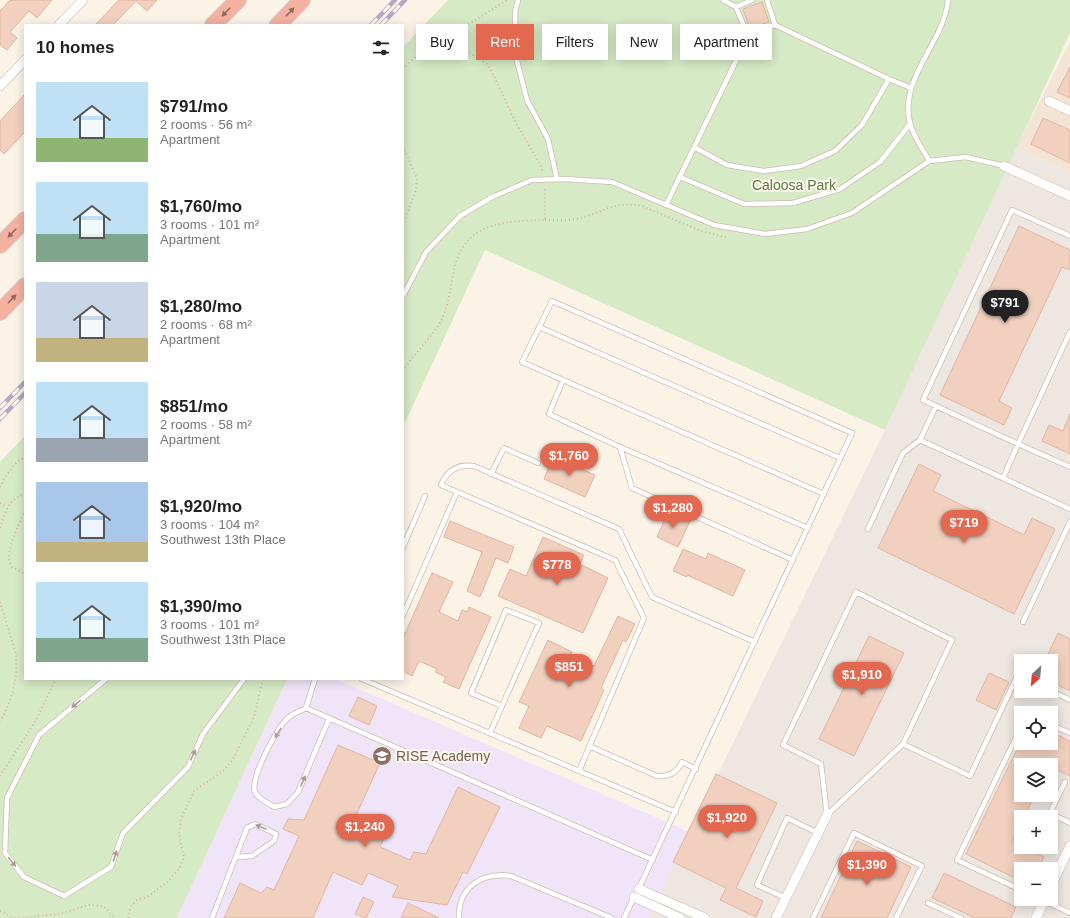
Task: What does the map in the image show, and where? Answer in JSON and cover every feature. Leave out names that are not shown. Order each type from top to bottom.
[{"type":"highway","points":[[214,24],[238,0]]},
{"type":"highway","points":[[279,24],[302,0]]},
{"type":"highway","points":[[0,246],[24,221]]},
{"type":"highway","points":[[0,312],[24,287]]},
{"type":"street","points":[[60,24],[83,0]]},
{"type":"street","points":[[0,86],[24,61]]},
{"type":"street","points":[[1049,101],[1070,111]]},
{"type":"street","points":[[1004,166],[1070,196]]},
{"type":"street","points":[[776,918],[827,815]]},
{"type":"street","points":[[1058,871],[1070,846]]},
{"type":"street","points":[[637,893],[664,911],[680,918]]},
{"type":"street","points":[[1036,918],[1041,906]]},
{"type":"street","points":[[664,911],[705,918]]},
{"type":"lane","points":[[518,0],[515,12],[516,57],[527,100],[548,139],[557,179]]},
{"type":"lane","points":[[723,0],[736,7],[743,24]]},
{"type":"lane","points":[[736,7],[752,0]]},
{"type":"lane","points":[[767,0],[775,25],[911,88]]},
{"type":"lane","points":[[929,161],[910,124],[907,101],[914,78],[947,14],[948,0]]},
{"type":"lane","points":[[666,205],[736,60]]},
{"type":"lane","points":[[694,147],[727,164],[764,171],[801,166],[835,151],[862,125],[889,79]]},
{"type":"lane","points":[[680,177],[744,204],[793,203],[840,189],[880,162],[910,124]]},
{"type":"lane","points":[[404,294],[426,252],[460,216],[492,197],[532,180],[557,179],[612,182],[714,225],[765,234],[807,229],[852,213],[929,161],[966,157],[1004,166]]},
{"type":"lane","points":[[1070,236],[1012,210],[923,400],[1070,467]]},
{"type":"lane","points":[[624,918],[676,812],[824,494],[852,432],[552,301],[522,362],[824,494]]},
{"type":"lane","points":[[539,327],[840,458]]},
{"type":"lane","points":[[1003,478],[1070,332]]},
{"type":"lane","points":[[563,380],[549,414],[620,447],[808,528]]},
{"type":"lane","points":[[868,529],[903,453],[920,440],[936,406]]},
{"type":"lane","points":[[920,440],[1070,509]]},
{"type":"lane","points":[[620,447],[632,488],[793,560]]},
{"type":"lane","points":[[491,474],[504,448],[538,463]]},
{"type":"lane","points":[[579,771],[644,618],[615,560],[441,485],[444,477],[450,471],[457,467],[466,465],[474,466],[619,529],[652,597],[755,642]]},
{"type":"lane","points":[[404,613],[457,492]]},
{"type":"lane","points":[[404,545],[425,496]]},
{"type":"lane","points":[[1023,622],[1070,522]]},
{"type":"lane","points":[[856,592],[952,640],[903,744],[827,815],[821,764],[783,745],[856,592]]},
{"type":"lane","points":[[490,733],[539,624],[506,610],[471,692],[502,706]]},
{"type":"lane","points":[[105,680],[39,735],[7,798],[5,853],[24,877],[64,896],[111,867],[123,833],[188,767],[202,734],[243,680]]},
{"type":"lane","points":[[315,680],[306,708],[287,718],[262,761],[254,784],[255,793],[274,807],[287,804],[298,792],[329,719]]},
{"type":"lane","points":[[374,681],[490,733],[676,812]]},
{"type":"lane","points":[[903,744],[970,776],[1014,683]]},
{"type":"lane","points":[[1058,694],[1070,700]]},
{"type":"lane","points":[[306,708],[653,860]]},
{"type":"lane","points":[[1058,728],[1070,733]]},
{"type":"lane","points":[[1014,742],[957,860],[1014,887]]},
{"type":"lane","points":[[589,746],[657,776],[669,775],[679,768],[682,762],[696,769]]},
{"type":"lane","points":[[1051,810],[1065,782]]},
{"type":"lane","points":[[786,898],[757,885],[787,818],[818,833]]},
{"type":"lane","points":[[1058,818],[1070,823]]},
{"type":"lane","points":[[212,918],[247,828],[255,824],[276,834],[274,841],[252,856],[236,857]]},
{"type":"lane","points":[[813,918],[854,833],[922,866],[896,918]]},
{"type":"lane","points":[[459,918],[460,904],[466,892],[480,880],[498,874],[511,876],[612,918]]},
{"type":"lane","points":[[928,903],[961,918]]},
{"type":"lane","points":[[1055,906],[1070,913]]},
{"type":"path","points":[[468,25],[507,0]]},
{"type":"path","points":[[468,53],[487,64],[516,123],[541,166],[543,174]]},
{"type":"path","points":[[404,68],[416,56]]},
{"type":"path","points":[[404,148],[417,179],[416,190],[404,222]]},
{"type":"path","points":[[545,188],[545,220]]},
{"type":"path","points":[[404,370],[438,326],[448,303],[460,252],[470,240],[482,231],[498,224],[576,219],[613,205],[633,204],[642,206],[701,231],[728,238]]},
{"type":"path","points":[[0,487],[14,464],[20,459],[24,458]]},
{"type":"path","points":[[0,528],[7,507],[13,500],[24,494]]},
{"type":"path","points":[[0,503],[7,507]]},
{"type":"path","points":[[24,513],[8,558],[12,567],[24,573]]},
{"type":"path","points":[[0,602],[16,654],[17,662],[11,697],[0,721]]},
{"type":"path","points":[[0,776],[35,722],[56,680]]},
{"type":"path","points":[[128,918],[131,906],[137,900],[149,896],[178,870],[184,858],[179,834],[184,812],[194,792],[223,771],[233,759],[254,717],[263,680]]},
{"type":"path","points":[[0,911],[14,918],[29,918],[60,914],[88,905],[103,906],[115,918]]},
{"type":"shaded area","points":[[1070,42],[1070,172],[1016,148]]},
{"type":"shaded area","points":[[1016,148],[1070,172],[1070,918],[648,918],[885,430]]},
{"type":"shaded area","name":"RISE Academy","points":[[287,680],[338,680],[690,832],[648,918],[177,918]]},
{"type":"green space","name":"Caloosa Park","points":[[448,0],[1070,0],[1070,33],[885,430],[485,250],[404,425],[404,46],[416,33],[416,60],[468,60],[468,24],[425,24]]},
{"type":"green space","points":[[24,437],[24,680],[287,680],[177,918],[0,918],[0,462]]},
{"type":"building","points":[[10,0],[52,0],[37,18],[29,11],[10,32],[17,38],[7,50],[0,45],[0,11]]},
{"type":"building","points":[[119,0],[157,0],[147,11],[136,1],[114,24],[96,24]]},
{"type":"building","points":[[762,2],[769,22],[764,24],[748,24],[743,9]]},
{"type":"building","points":[[1070,67],[1070,98],[1057,92]]},
{"type":"building","points":[[24,95],[24,133],[4,154],[0,150],[0,121]]},
{"type":"building","points":[[1043,118],[1070,130],[1070,163],[1031,144]]},
{"type":"building","points":[[1019,226],[1070,250],[1070,270],[1062,267],[999,401],[1012,408],[1004,425],[940,395]]},
{"type":"building","points":[[1070,414],[1070,454],[1042,441],[1049,425],[1063,431]]},
{"type":"building","points":[[553,457],[595,475],[585,497],[544,479]]},
{"type":"building","points":[[919,464],[941,475],[933,491],[1024,535],[1032,518],[1055,529],[1014,614],[878,548]]},
{"type":"building","points":[[668,512],[690,521],[678,547],[657,537]]},
{"type":"building","points":[[450,521],[514,547],[508,563],[496,558],[480,597],[467,591],[482,552],[444,537]]},
{"type":"building","points":[[543,537],[584,555],[580,564],[608,578],[583,633],[498,596],[510,569],[526,576]]},
{"type":"building","points":[[683,549],[706,559],[708,553],[745,570],[733,596],[687,575],[687,577],[673,571]]},
{"type":"building","points":[[432,573],[453,582],[439,612],[458,621],[462,610],[467,612],[469,607],[491,617],[459,689],[443,682],[446,677],[435,672],[437,669],[419,661],[412,676],[404,672],[404,636]]},
{"type":"building","points":[[618,616],[635,624],[626,642],[623,640],[601,688],[604,690],[581,741],[547,726],[541,738],[519,728],[529,706],[519,702],[548,640],[572,652],[564,671],[580,678],[587,663],[594,666]]},
{"type":"building","points":[[1058,633],[1070,639],[1070,691],[1058,685],[1058,654],[1048,654]]},
{"type":"building","points":[[869,636],[904,653],[854,756],[819,739]]},
{"type":"building","points":[[989,673],[1009,682],[996,710],[976,700]]},
{"type":"building","points":[[358,697],[377,706],[369,725],[349,716]]},
{"type":"building","points":[[1058,735],[1070,741],[1070,776],[1058,770],[1058,758],[1014,758],[1014,802],[1032,802],[1028,810],[1014,810],[1014,837],[1012,841],[1014,842],[1014,854],[1038,854],[1044,857],[1042,862],[1014,862],[1014,878],[966,854],[1017,750],[1058,750]]},
{"type":"building","points":[[338,745],[380,763],[352,824],[380,837],[383,840],[380,847],[410,860],[414,852],[426,854],[458,787],[500,807],[467,874],[463,872],[447,905],[392,897],[398,886],[368,873],[362,885],[333,872],[313,918],[224,918],[240,883],[261,893],[267,887],[274,890],[299,836],[283,829],[288,819],[304,820]]},
{"type":"building","points":[[716,774],[777,803],[736,888],[763,901],[756,917],[720,900],[726,888],[673,862]]},
{"type":"building","points":[[857,841],[911,867],[887,918],[821,918]]},
{"type":"building","points":[[944,873],[1016,907],[1011,918],[975,918],[932,898]]},
{"type":"building","points":[[363,897],[374,902],[366,918],[355,914]]},
{"type":"building","points":[[408,903],[439,918],[401,918]]},
{"type":"railway","points":[[372,24],[395,0]]},
{"type":"railway","points":[[382,24],[405,0]]},
{"type":"railway","points":[[0,408],[24,383]]},
{"type":"railway","points":[[0,419],[24,394]]},
{"type":"place","name":"RISE Academy","points":[[382,756]]}]
